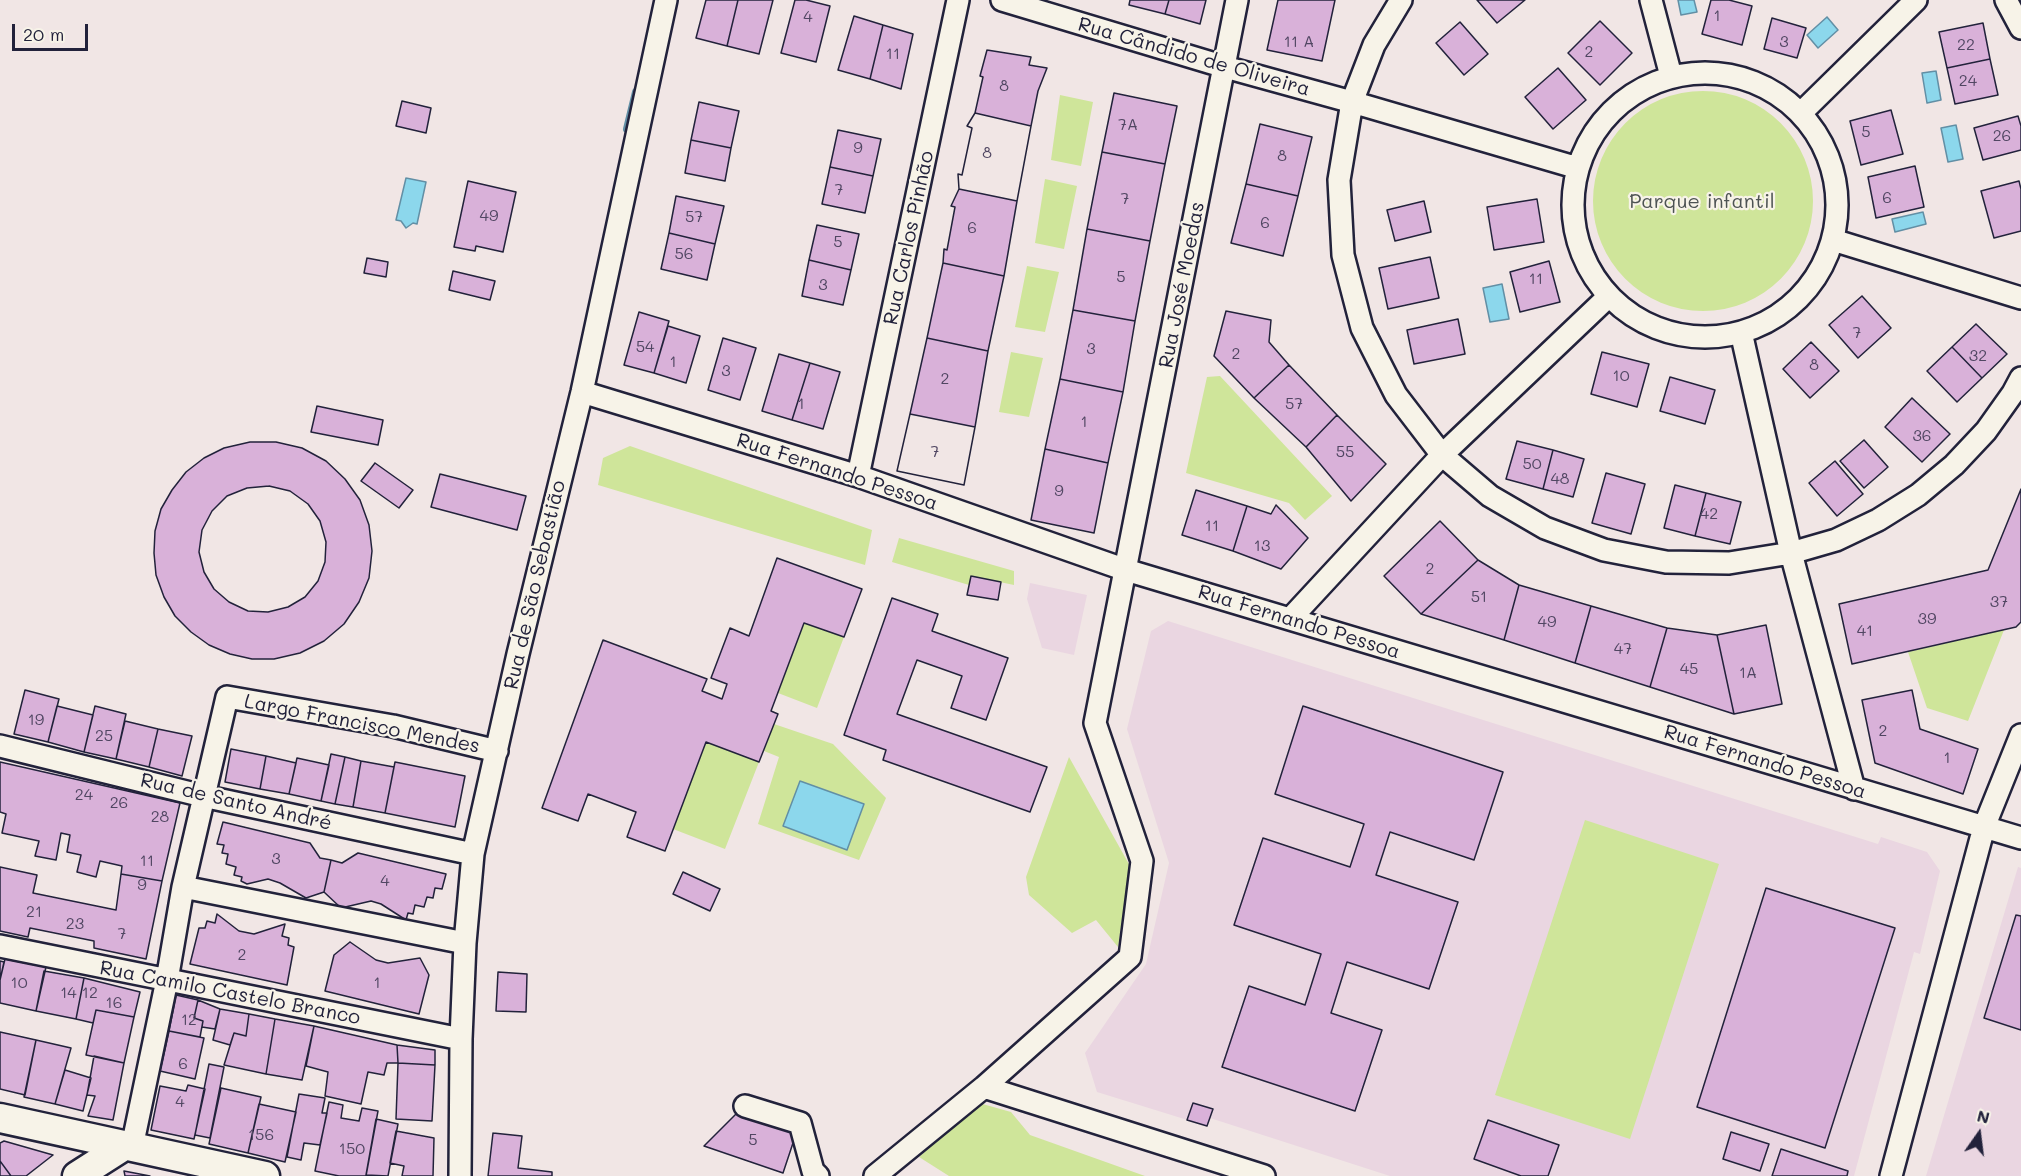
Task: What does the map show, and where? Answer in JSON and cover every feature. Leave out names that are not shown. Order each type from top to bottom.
[{"type":"main road","points":[[0,1118],[128,1147],[207,1170],[265,1176]]},
{"type":"main road","points":[[77,1176],[128,1147]]},
{"type":"street","name":"Rua de São Sebastião","points":[[460,1176],[461,1040],[465,943],[473,854],[518,654],[582,392],[666,0]]},
{"type":"street","name":"Rua Carlos Pinhão","points":[[858,476],[958,0]]},
{"type":"street","name":"Rua Cândido de Oliveira","points":[[1002,0],[1225,68],[1352,102],[1578,168]]},
{"type":"street","name":"Rua José Moedas","points":[[888,1173],[1130,957],[1142,861],[1095,723],[1237,0]]},
{"type":"street","points":[[1401,0],[1374,45],[1352,102],[1340,180],[1343,255],[1362,328],[1396,395],[1442,455],[1490,495],[1545,528],[1604,550],[1666,562],[1729,563],[1791,554],[1836,540],[1878,520],[1918,495],[1954,465],[1986,431],[2021,378]]},
{"type":"street","points":[[1652,0],[1671,76]]},
{"type":"street","points":[[1801,113],[1916,0]]},
{"type":"street","points":[[2006,0],[2021,28]]},
{"type":"street","points":[[1699,72],[1736,76],[1754,81],[1779,94],[1801,113],[1818,134],[1832,168],[1837,186],[1838,213],[1833,240],[1823,266],[1808,288],[1795,301],[1766,322],[1741,332],[1712,337],[1675,333],[1656,327],[1631,314],[1609,296],[1593,274],[1581,250],[1574,225],[1573,198],[1578,168],[1587,145],[1602,122],[1622,102],[1645,86],[1671,76],[1699,72]]},
{"type":"street","points":[[1833,240],[2021,298]]},
{"type":"street","points":[[1291,618],[1442,455],[1609,296]]},
{"type":"street","points":[[1741,332],[1791,554],[1854,789]]},
{"type":"street","name":"Rua Fernando Pessoa","points":[[582,392],[858,476],[1126,570],[2021,838]]},
{"type":"street","name":"Largo Francisco Mendes","points":[[203,796],[227,697],[393,726],[497,751]]},
{"type":"street","points":[[1891,1176],[1984,826],[2021,735]]},
{"type":"street","name":"Rua de Santo André","points":[[0,746],[203,796],[473,854]]},
{"type":"street","points":[[128,1147],[167,980],[183,886],[203,796]]},
{"type":"street","points":[[183,886],[465,943]]},
{"type":"street","name":"Rua Camilo Castelo Branco","points":[[0,946],[461,1040]]},
{"type":"street","points":[[984,1087],[1264,1176]]},
{"type":"street","points":[[746,1106],[800,1123],[813,1171],[818,1176]]},
{"type":"shaded area","points":[[1030,583],[1087,595],[1074,655],[1042,648],[1027,599]]},
{"type":"shaded area","points":[[1168,621],[1878,844],[1881,837],[1927,852],[1940,871],[1920,954],[1914,952],[1854,1176],[1390,1176],[1210,1118],[1207,1126],[1097,1092],[1085,1053],[1146,964],[1169,863],[1127,729],[1151,631]]},
{"type":"shaded area","points":[[2018,867],[2021,868],[2021,1176],[1926,1176]]},
{"type":"green space","name":"Parque infantil","points":[[1692,91],[1714,91],[1745,99],[1764,109],[1781,123],[1795,140],[1805,159],[1811,179],[1813,201],[1811,223],[1805,243],[1795,262],[1781,279],[1764,293],[1745,303],[1714,311],[1692,311],[1651,298],[1633,286],[1618,271],[1601,243],[1593,212],[1593,190],[1606,149],[1618,131],[1633,116],[1661,99]]},
{"type":"green space","points":[[1060,95],[1093,102],[1081,166],[1051,160]]},
{"type":"green space","points":[[1045,179],[1077,186],[1064,249],[1035,243]]},
{"type":"green space","points":[[1027,266],[1059,272],[1045,332],[1015,327]]},
{"type":"green space","points":[[1011,352],[1043,358],[1029,417],[999,412]]},
{"type":"green space","points":[[1220,376],[1332,496],[1305,520],[1289,503],[1186,473],[1207,377]]},
{"type":"green space","points":[[630,446],[872,530],[865,565],[598,485],[603,458]]},
{"type":"green space","points":[[899,538],[1014,571],[1014,585],[971,576],[969,585],[892,562]]},
{"type":"green space","points":[[804,623],[844,637],[817,708],[778,693]]},
{"type":"green space","points":[[2004,630],[1968,721],[1927,708],[1908,652]]},
{"type":"green space","points":[[774,724],[833,744],[886,798],[859,860],[758,824],[779,757],[764,751]]},
{"type":"green space","points":[[706,742],[759,762],[725,849],[673,829]]},
{"type":"green space","points":[[1069,757],[1130,866],[1118,947],[1096,920],[1072,933],[1029,895],[1026,877]]},
{"type":"green space","points":[[1585,820],[1719,864],[1630,1139],[1495,1095]]},
{"type":"green space","points":[[979,1103],[1011,1112],[1030,1135],[1145,1176],[949,1176],[919,1157]]},
{"type":"water","points":[[1678,0],[1694,0],[1697,12],[1681,15]]},
{"type":"water","points":[[1827,17],[1838,30],[1818,48],[1807,35]]},
{"type":"water","points":[[1936,71],[1941,100],[1927,103],[1922,73]]},
{"type":"water","points":[[1956,125],[1963,159],[1948,162],[1941,128]]},
{"type":"water","points":[[406,178],[426,182],[417,224],[413,223],[406,228],[401,221],[396,220]]},
{"type":"water","points":[[1923,212],[1926,224],[1895,232],[1892,219]]},
{"type":"water","points":[[1502,284],[1509,319],[1490,322],[1483,288]]},
{"type":"water","points":[[800,781],[864,804],[847,850],[783,826]]},
{"type":"building","points":[[706,0],[738,0],[727,46],[696,38]]},
{"type":"building","points":[[738,0],[773,0],[759,54],[727,46]]},
{"type":"building","points":[[795,0],[806,0],[830,6],[816,62],[781,53]]},
{"type":"building","points":[[1130,0],[1169,0],[1165,14],[1129,5]]},
{"type":"building","points":[[1169,0],[1206,0],[1200,24],[1165,14]]},
{"type":"building","points":[[1278,0],[1335,0],[1322,61],[1267,50]]},
{"type":"building","points":[[1477,0],[1525,0],[1497,23]]},
{"type":"building","points":[[1711,0],[1729,0],[1752,6],[1742,45],[1702,34]]},
{"type":"building","points":[[854,16],[883,25],[870,79],[838,70]]},
{"type":"building","points":[[1772,18],[1806,28],[1797,58],[1764,49]]},
{"type":"building","points":[[1600,21],[1632,53],[1600,85],[1568,53]]},
{"type":"building","points":[[1460,22],[1488,54],[1464,75],[1436,43]]},
{"type":"building","points":[[1983,23],[1990,59],[1947,68],[1939,32]]},
{"type":"building","points":[[883,25],[913,34],[901,89],[870,79]]},
{"type":"building","points":[[987,50],[1031,57],[1029,65],[1047,68],[1038,91],[1031,126],[975,113],[983,77],[980,76]]},
{"type":"building","points":[[1990,59],[1998,95],[1955,104],[1947,68]]},
{"type":"building","points":[[1558,68],[1586,100],[1553,129],[1525,97]]},
{"type":"building","points":[[1114,93],[1177,106],[1165,164],[1102,152]]},
{"type":"building","points":[[402,101],[431,108],[426,133],[396,126]]},
{"type":"building","points":[[699,102],[739,111],[731,148],[691,140]]},
{"type":"building","points":[[1891,110],[1903,154],[1861,165],[1850,121]]},
{"type":"building","points":[[975,113],[1031,126],[1017,201],[959,189],[958,174],[962,175],[972,128],[967,126]]},
{"type":"building","points":[[975,113],[1031,126],[1017,201],[959,189],[958,174],[962,175],[972,128],[967,126]]},
{"type":"building","points":[[2018,116],[2021,126],[2021,150],[1983,160],[1974,128]]},
{"type":"building","points":[[1260,124],[1312,137],[1298,196],[1246,184]]},
{"type":"building","points":[[838,130],[881,139],[873,176],[830,167]]},
{"type":"building","points":[[691,140],[731,148],[725,181],[685,173]]},
{"type":"building","points":[[1102,152],[1165,164],[1150,241],[1087,229]]},
{"type":"building","points":[[1915,166],[1924,207],[1876,218],[1868,177]]},
{"type":"building","points":[[830,167],[873,176],[865,213],[822,204]]},
{"type":"building","points":[[468,181],[516,192],[503,252],[476,246],[475,251],[454,247]]},
{"type":"building","points":[[2019,181],[2021,231],[1994,238],[1981,191]]},
{"type":"building","points":[[1246,184],[1298,196],[1283,256],[1231,243]]},
{"type":"building","points":[[959,189],[1017,201],[1004,276],[943,263],[944,249],[947,250],[955,207],[951,206]]},
{"type":"building","points":[[676,196],[724,206],[715,244],[669,233]]},
{"type":"building","points":[[1537,199],[1544,242],[1494,250],[1487,207]]},
{"type":"building","points":[[1424,201],[1431,232],[1395,241],[1387,210]]},
{"type":"building","points":[[817,225],[859,234],[851,270],[809,260]]},
{"type":"building","points":[[1087,229],[1150,241],[1135,321],[1073,310]]},
{"type":"building","points":[[669,233],[715,244],[707,280],[661,269]]},
{"type":"building","points":[[1430,257],[1439,298],[1388,309],[1379,268]]},
{"type":"building","points":[[367,258],[388,262],[386,277],[364,273]]},
{"type":"building","points":[[809,260],[851,270],[843,305],[802,296]]},
{"type":"building","points":[[1549,261],[1560,302],[1520,312],[1510,272]]},
{"type":"building","points":[[943,263],[1004,276],[988,351],[927,338]]},
{"type":"building","points":[[453,271],[495,281],[490,300],[449,290]]},
{"type":"building","points":[[1862,296],[1891,328],[1858,358],[1829,325]]},
{"type":"building","points":[[1073,310],[1135,321],[1123,392],[1060,379]]},
{"type":"building","points":[[1226,311],[1271,320],[1269,342],[1289,365],[1254,398],[1214,356]]},
{"type":"building","points":[[639,312],[669,321],[654,373],[624,365]]},
{"type":"building","points":[[1458,319],[1465,354],[1414,364],[1407,330]]},
{"type":"building","points":[[1976,324],[2007,354],[1982,378],[1952,347]]},
{"type":"building","points":[[668,326],[700,336],[686,383],[654,373]]},
{"type":"building","points":[[723,338],[756,348],[740,400],[708,390]]},
{"type":"building","points":[[927,338],[988,351],[975,427],[910,414]]},
{"type":"building","points":[[1811,342],[1839,371],[1810,398],[1783,369]]},
{"type":"building","points":[[1952,347],[1982,378],[1957,402],[1927,371]]},
{"type":"building","points":[[1602,352],[1649,364],[1637,407],[1591,394]]},
{"type":"building","points":[[779,354],[810,363],[792,420],[762,411]]},
{"type":"building","points":[[810,363],[840,372],[823,429],[792,420]]},
{"type":"building","points":[[1289,365],[1337,415],[1306,447],[1254,398]]},
{"type":"building","points":[[1670,377],[1715,390],[1705,424],[1660,411]]},
{"type":"building","points":[[1060,379],[1123,392],[1108,463],[1045,449]]},
{"type":"building","points":[[1912,398],[1950,434],[1922,462],[1885,427]]},
{"type":"building","points":[[317,406],[383,420],[378,445],[311,432]]},
{"type":"building","points":[[910,414],[975,427],[964,485],[897,471]]},
{"type":"building","points":[[910,414],[975,427],[964,485],[897,471]]},
{"type":"building","points":[[1337,415],[1386,464],[1351,501],[1306,447]]},
{"type":"building","points":[[1864,440],[1888,467],[1864,488],[1840,461]]},
{"type":"building","points":[[1517,441],[1553,450],[1543,489],[1506,479]]},
{"type":"building","points":[[250,442],[276,442],[302,448],[326,461],[345,479],[360,500],[369,525],[372,551],[369,578],[359,602],[344,624],[324,641],[300,653],[274,659],[252,659],[230,654],[209,645],[191,632],[175,616],[164,597],[156,575],[154,553],[155,531],[161,509],[186,472],[204,458],[224,448]],"holes":[[[269,486],[290,491],[308,504],[320,521],[326,542],[325,562],[318,581],[305,597],[288,607],[268,612],[248,611],[229,602],[214,589],[204,572],[199,552],[202,530],[212,511],[227,496],[247,488]]]},
{"type":"building","points":[[1045,449],[1108,463],[1094,533],[1031,520]]},
{"type":"building","points":[[1553,450],[1584,459],[1573,497],[1543,489]]},
{"type":"building","points":[[1835,461],[1863,494],[1837,516],[1809,483]]},
{"type":"building","points":[[375,463],[413,490],[399,508],[361,481]]},
{"type":"building","points":[[1606,473],[1645,484],[1631,534],[1592,523]]},
{"type":"building","points":[[440,474],[526,496],[517,530],[431,507]]},
{"type":"building","points":[[1675,485],[1706,493],[1695,536],[1664,528]]},
{"type":"building","points":[[2021,489],[2021,622],[2016,627],[1852,664],[1839,604],[1988,570]]},
{"type":"building","points":[[1196,490],[1247,506],[1233,551],[1182,535]]},
{"type":"building","points":[[1706,493],[1741,502],[1730,544],[1695,536]]},
{"type":"building","points":[[1276,505],[1308,538],[1281,569],[1233,551],[1247,506],[1271,514]]},
{"type":"building","points":[[1440,521],[1478,560],[1421,614],[1384,576]]},
{"type":"building","points":[[777,558],[862,589],[844,637],[804,623],[771,711],[778,714],[759,762],[706,742],[665,851],[627,837],[636,812],[588,794],[578,821],[542,808],[603,640],[707,679],[702,691],[722,699],[727,684],[711,678],[730,628],[749,636]]},
{"type":"building","points":[[1478,560],[1519,585],[1504,640],[1421,614]]},
{"type":"building","points":[[971,576],[1001,582],[998,600],[967,595]]},
{"type":"building","points":[[1519,585],[1591,606],[1575,663],[1504,640]]},
{"type":"building","points":[[892,598],[938,614],[932,631],[1008,658],[986,720],[951,708],[962,676],[917,660],[897,714],[1047,767],[1030,812],[883,760],[886,750],[844,735]]},
{"type":"building","points":[[1591,606],[1667,628],[1650,687],[1575,663]]},
{"type":"building","points":[[1766,625],[1782,704],[1734,714],[1717,635]]},
{"type":"building","points":[[1667,628],[1717,635],[1734,714],[1650,687]]},
{"type":"building","points":[[25,690],[59,699],[48,742],[14,734]]},
{"type":"building","points":[[1912,690],[1920,729],[1978,749],[1963,794],[1875,763],[1862,700]]},
{"type":"building","points":[[57,706],[93,715],[84,752],[48,742]]},
{"type":"building","points":[[95,706],[126,714],[116,759],[84,752]]},
{"type":"building","points":[[1303,706],[1503,772],[1474,860],[1390,832],[1376,875],[1458,902],[1429,989],[1347,962],[1331,1013],[1382,1030],[1355,1111],[1222,1067],[1249,986],[1305,1005],[1321,954],[1234,925],[1263,838],[1350,867],[1364,824],[1275,794]]},
{"type":"building","points":[[125,721],[158,729],[149,767],[116,759]]},
{"type":"building","points":[[158,729],[192,736],[182,776],[149,767]]},
{"type":"building","points":[[231,749],[266,756],[260,789],[225,782]]},
{"type":"building","points":[[331,754],[345,757],[335,804],[321,801]]},
{"type":"building","points":[[266,756],[296,763],[289,794],[260,789]]},
{"type":"building","points":[[345,757],[361,761],[353,807],[335,804]]},
{"type":"building","points":[[297,758],[329,765],[321,801],[289,794]]},
{"type":"building","points":[[361,761],[394,767],[385,813],[353,807]]},
{"type":"building","points":[[0,762],[180,803],[162,881],[121,874],[122,866],[100,861],[96,877],[77,872],[81,855],[67,852],[70,835],[61,833],[56,860],[35,856],[39,841],[2,833],[6,814],[0,812]]},
{"type":"building","points":[[395,762],[465,776],[455,827],[385,813]]},
{"type":"building","points":[[223,822],[310,843],[320,858],[331,860],[324,892],[306,898],[268,879],[247,884],[241,881],[242,877],[234,875],[236,867],[226,864],[228,854],[222,853],[224,845],[217,844]]},
{"type":"building","points":[[358,853],[446,874],[442,889],[435,888],[433,898],[427,897],[424,907],[415,905],[413,914],[408,913],[406,920],[381,904],[371,901],[341,908],[324,892],[331,860],[342,863]]},
{"type":"building","points":[[0,867],[37,875],[33,893],[116,910],[121,874],[162,881],[146,959],[94,948],[94,941],[30,928],[28,937],[0,931]]},
{"type":"building","points":[[683,872],[720,889],[710,911],[673,894]]},
{"type":"building","points":[[1766,888],[1895,928],[1825,1148],[1697,1107]]},
{"type":"building","points":[[217,914],[239,931],[254,934],[285,924],[282,936],[289,938],[288,945],[294,947],[287,985],[190,964],[199,928],[205,928],[207,921],[215,923]]},
{"type":"building","points":[[2016,915],[2021,916],[2021,1030],[1984,1018]]},
{"type":"building","points":[[350,942],[376,960],[388,963],[420,958],[429,975],[419,1014],[325,991],[334,955]]},
{"type":"building","points":[[5,959],[46,967],[36,1011],[0,1003],[0,980]]},
{"type":"building","points":[[0,961],[4,962],[0,980]]},
{"type":"building","points":[[44,971],[84,978],[76,1019],[36,1011]]},
{"type":"building","points":[[498,972],[527,974],[526,1012],[496,1011]]},
{"type":"building","points":[[84,978],[140,992],[134,1017],[96,1010],[93,1023],[76,1019]]},
{"type":"building","points":[[176,995],[198,1000],[194,1018],[203,1021],[200,1037],[169,1031]]},
{"type":"building","points":[[198,1000],[220,1009],[215,1029],[202,1027],[203,1021],[194,1018]]},
{"type":"building","points":[[220,1009],[249,1014],[246,1036],[234,1033],[230,1045],[213,1040]]},
{"type":"building","points":[[96,1010],[134,1017],[124,1063],[86,1055]]},
{"type":"building","points":[[249,1014],[275,1019],[266,1074],[224,1065],[234,1033],[246,1036]]},
{"type":"building","points":[[275,1019],[314,1026],[302,1080],[266,1074]]},
{"type":"building","points":[[314,1026],[397,1045],[398,1063],[387,1063],[384,1075],[368,1072],[361,1104],[325,1096],[328,1072],[306,1066]]},
{"type":"building","points":[[169,1031],[204,1038],[195,1079],[160,1071]]},
{"type":"building","points":[[0,1032],[36,1040],[25,1095],[0,1089]]},
{"type":"building","points":[[36,1040],[71,1048],[55,1104],[24,1097]]},
{"type":"building","points":[[397,1045],[435,1050],[435,1065],[398,1063]]},
{"type":"building","points":[[94,1056],[124,1063],[113,1120],[88,1116],[95,1096],[87,1095]]},
{"type":"building","points":[[398,1063],[435,1065],[432,1121],[396,1119]]},
{"type":"building","points":[[209,1064],[224,1067],[210,1138],[195,1135]]},
{"type":"building","points":[[65,1070],[91,1078],[83,1111],[55,1104]]},
{"type":"building","points":[[188,1085],[205,1089],[194,1139],[151,1130],[160,1086],[186,1091]]},
{"type":"building","points":[[221,1088],[261,1097],[248,1153],[209,1144]]},
{"type":"building","points":[[299,1094],[325,1098],[322,1113],[327,1113],[320,1145],[304,1143],[301,1160],[287,1157]]},
{"type":"building","points":[[329,1102],[343,1105],[341,1118],[359,1121],[362,1108],[378,1111],[366,1176],[339,1176],[315,1171]]},
{"type":"building","points":[[1193,1103],[1213,1109],[1207,1126],[1187,1120]]},
{"type":"building","points":[[259,1104],[296,1112],[285,1162],[248,1153]]},
{"type":"building","points":[[736,1114],[796,1134],[783,1173],[704,1146]]},
{"type":"building","points":[[376,1119],[398,1124],[388,1176],[366,1175]]},
{"type":"building","points":[[1488,1120],[1559,1145],[1548,1176],[1521,1176],[1474,1159]]},
{"type":"building","points":[[396,1131],[434,1138],[433,1176],[402,1176],[404,1166],[390,1163]]},
{"type":"building","points":[[1731,1132],[1769,1144],[1760,1171],[1723,1159]]},
{"type":"building","points":[[493,1133],[522,1136],[518,1168],[552,1172],[552,1176],[488,1176]]},
{"type":"building","points":[[4,1141],[53,1155],[26,1176],[11,1176],[0,1161],[0,1143]]},
{"type":"building","points":[[1781,1149],[1848,1171],[1847,1176],[1772,1176]]},
{"type":"building","points":[[0,1161],[11,1176],[0,1176]]},
{"type":"building","points":[[124,1171],[150,1176],[125,1176]]},
{"type":"waterway","points":[[627,129],[636,92]]}]
